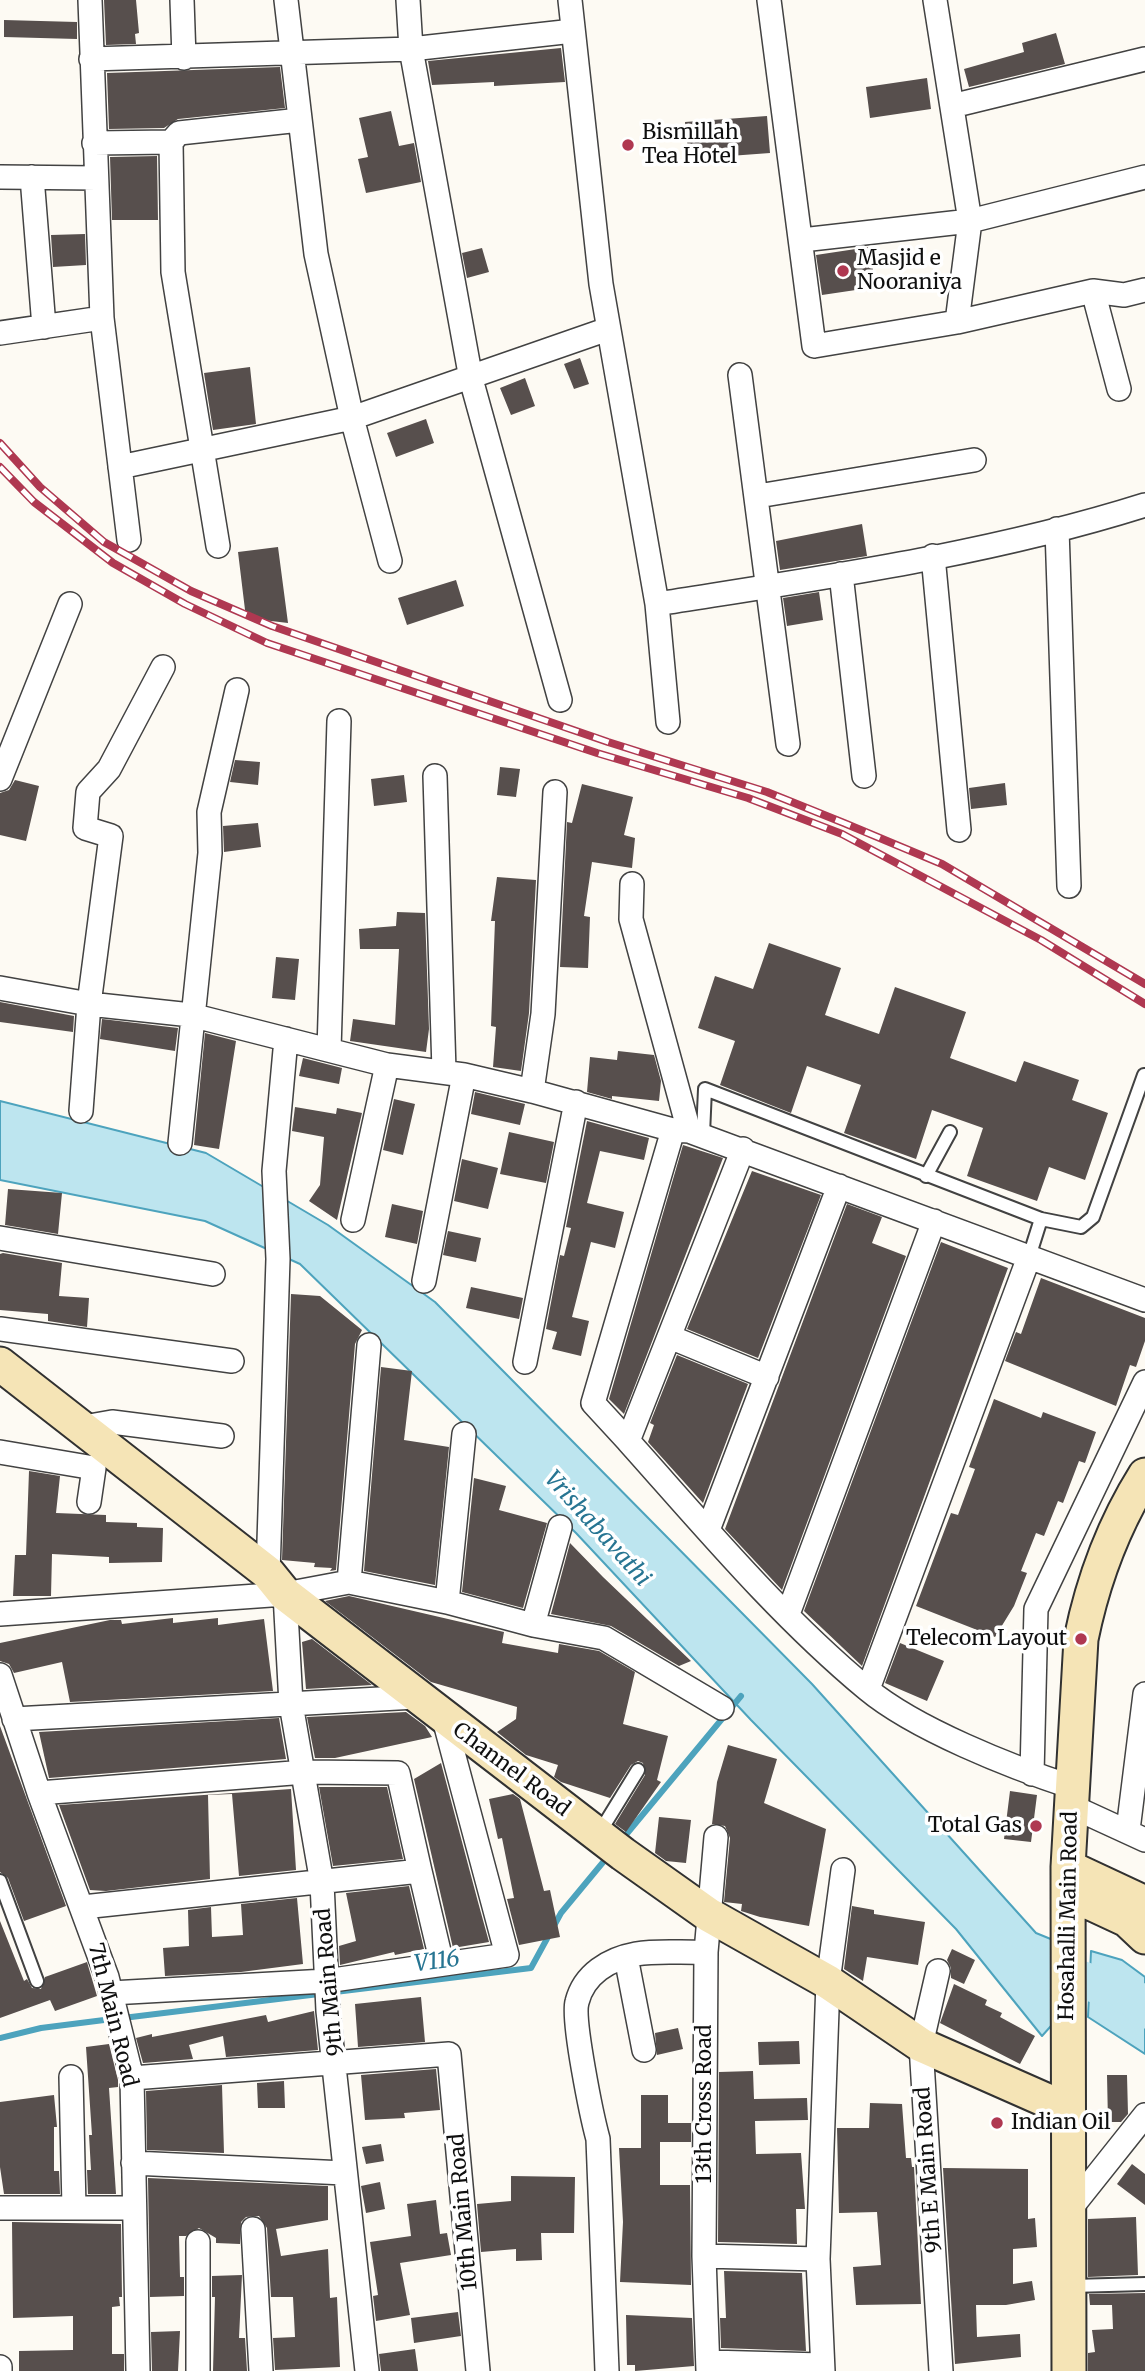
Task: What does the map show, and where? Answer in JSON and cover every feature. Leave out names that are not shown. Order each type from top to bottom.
[{"type":"street","points":[[90,0],[102,318],[129,540]]},
{"type":"street","points":[[181,0],[184,58]]},
{"type":"street","points":[[286,0],[316,254],[352,418],[390,561]]},
{"type":"street","points":[[408,0],[411,49],[471,379],[560,699]]},
{"type":"street","points":[[570,0],[608,329],[657,604],[668,722]]},
{"type":"street","points":[[769,0],[814,346],[957,322],[1093,291],[1124,295],[1145,290]]},
{"type":"street","points":[[935,0],[970,220],[957,322]]},
{"type":"street","points":[[91,59],[411,49],[573,31]]},
{"type":"street","points":[[952,106],[1145,59]]},
{"type":"street","points":[[218,546],[173,272],[171,142],[179,133],[300,120]]},
{"type":"street","points":[[94,143],[171,142]]},
{"type":"street","points":[[0,177],[96,178]]},
{"type":"street","points":[[33,177],[44,327]]},
{"type":"street","points":[[802,240],[970,220],[1145,177]]},
{"type":"street","points":[[1093,291],[1119,389]]},
{"type":"street","points":[[0,333],[102,318]]},
{"type":"street","points":[[120,467],[352,418],[471,379],[608,329]]},
{"type":"street","points":[[740,375],[758,496],[788,744]]},
{"type":"street","points":[[758,496],[974,460]]},
{"type":"street","points":[[657,604],[933,556],[1057,529],[1145,505]]},
{"type":"street","points":[[1057,529],[1069,886]]},
{"type":"street","points":[[933,556],[959,830]]},
{"type":"street","points":[[841,574],[864,776]]},
{"type":"street","points":[[0,779],[70,604]]},
{"type":"street","points":[[81,1111],[89,1004],[111,836],[85,828],[88,792],[109,769],[163,667]]},
{"type":"street","points":[[180,1143],[191,1015],[210,853],[209,812],[237,690]]},
{"type":"street","points":[[329,1050],[339,721]]},
{"type":"street","points":[[424,1282],[454,1073],[435,776]]},
{"type":"street","points":[[532,1091],[543,1014],[555,792]]},
{"type":"street","points":[[632,884],[631,919],[688,1132],[593,1404],[788,1615],[868,1689],[907,1716],[1032,1774],[1136,1835],[1145,1694]]},
{"type":"street","points":[[0,988],[89,1004],[191,1015],[387,1065],[454,1073],[532,1091],[688,1132],[743,1149],[1145,1300]]},
{"type":"street","name":"9th Main Road","points":[[286,1039],[274,1171],[278,1259],[276,1584],[291,1704],[305,1772],[322,1883],[326,1989],[367,2371]]},
{"type":"street","points":[[353,1220],[387,1065]]},
{"type":"street","points":[[525,1362],[576,1102]]},
{"type":"street","points":[[628,1441],[743,1149]]},
{"type":"street","points":[[708,1530],[839,1186]]},
{"type":"street","points":[[788,1615],[934,1221]]},
{"type":"street","points":[[0,1238],[213,1274]]},
{"type":"street","points":[[868,1689],[1029,1257]]},
{"type":"street","points":[[0,1329],[232,1361]]},
{"type":"street","points":[[670,1337],[767,1377]]},
{"type":"street","points":[[349,1582],[369,1345]]},
{"type":"street","name":"Channel Road","points":[[0,1364],[444,1719],[609,1844],[709,1915],[828,1982],[921,2045],[1066,2109]]},
{"type":"street","points":[[1032,1774],[1036,1609],[1145,1382]]},
{"type":"street","points":[[78,1428],[112,1422],[222,1436]]},
{"type":"street","points":[[447,1602],[464,1433]]},
{"type":"street","points":[[0,1452],[93,1468],[89,1502]]},
{"type":"street","name":"Hosahalli Main Road","points":[[1069,2371],[1066,2109],[1068,1887],[1082,1639],[1088,1606],[1108,1545],[1145,1475]]},
{"type":"street","points":[[533,1625],[560,1527]]},
{"type":"street","points":[[0,1614],[276,1584],[349,1582],[447,1602],[533,1625],[604,1638],[723,1708]]},
{"type":"street","name":"7th Main Road","points":[[0,1675],[38,1793],[83,1907],[114,2004],[132,2078],[138,2371]]},
{"type":"street","points":[[14,1719],[416,1696]]},
{"type":"street","points":[[114,2004],[326,1989],[442,1964],[507,1955],[444,1719]]},
{"type":"street","points":[[38,1793],[305,1772],[398,1773],[442,1964]]},
{"type":"street","name":"13th Cross Road","points":[[708,2366],[704,2256],[706,1952],[716,1837]]},
{"type":"street","points":[[708,2366],[822,2368],[818,2259],[828,1982],[843,1870]]},
{"type":"street","points":[[83,1907],[420,1871]]},
{"type":"street","points":[[1068,1887],[1118,1888],[1145,1903]]},
{"type":"street","points":[[1068,1887],[1127,1920],[1145,1937]]},
{"type":"street","points":[[607,2371],[598,2139],[589,2103],[576,2004],[586,1982],[604,1965],[636,1954],[706,1952]]},
{"type":"street","points":[[626,1957],[644,2050]]},
{"type":"street","name":"9th E Main Road","points":[[938,1971],[921,2045],[941,2371]]},
{"type":"street","name":"10th Main Road","points":[[336,2063],[449,2054],[478,2371]]},
{"type":"street","points":[[132,2078],[336,2063]]},
{"type":"street","points":[[71,2077],[74,2208]]},
{"type":"street","points":[[1067,2213],[1145,2115]]},
{"type":"street","points":[[133,2163],[344,2173]]},
{"type":"street","points":[[0,2208],[134,2208]]},
{"type":"street","points":[[253,2229],[261,2371]]},
{"type":"street","points":[[198,2242],[198,2371]]},
{"type":"street","points":[[704,2256],[818,2259]]},
{"type":"lane","points":[[688,1132],[705,1089],[1041,1219],[1081,1227],[1093,1217],[1144,1075]]},
{"type":"lane","points":[[926,1176],[950,1132]]},
{"type":"lane","points":[[1029,1257],[1041,1219]]},
{"type":"lane","points":[[609,1844],[638,1770]]},
{"type":"lane","points":[[0,1881],[37,1981]]},
{"type":"lane","points":[[1068,2287],[1145,2284]]},
{"type":"water","points":[[0,1101],[206,1153],[328,1225],[435,1302],[812,1684],[1036,1933],[1058,1942],[1059,2017],[1042,2036],[956,1929],[751,1720],[576,1533],[300,1264],[205,1221],[0,1180]]},
{"type":"water","points":[[1091,1951],[1122,1960],[1145,1977],[1145,2054],[1088,2017]]},
{"type":"building","points":[[104,0],[136,0],[139,33],[135,34],[136,44],[106,45]]},
{"type":"building","points":[[4,20],[77,22],[77,39],[4,37]]},
{"type":"building","points":[[1056,33],[1065,64],[969,87],[964,69],[1024,52],[1022,43]]},
{"type":"building","points":[[561,48],[565,82],[494,86],[494,82],[432,85],[428,61]]},
{"type":"building","points":[[280,67],[285,108],[178,119],[164,128],[109,129],[107,73]]},
{"type":"building","points":[[927,78],[931,109],[870,118],[866,87]]},
{"type":"building","points":[[391,111],[399,146],[414,143],[421,182],[366,193],[358,159],[368,157],[359,118]]},
{"type":"building","points":[[767,116],[770,153],[689,159],[685,122]]},
{"type":"building","points":[[157,156],[158,220],[112,220],[110,157]]},
{"type":"building","points":[[85,234],[86,265],[53,267],[51,235]]},
{"type":"building","name":"Masjid e Nooraniya","points":[[869,247],[876,287],[822,295],[816,255]]},
{"type":"building","points":[[482,248],[489,272],[467,278],[462,253]]},
{"type":"building","points":[[580,358],[589,384],[574,389],[564,364]]},
{"type":"building","points":[[250,367],[256,424],[213,430],[204,373]]},
{"type":"building","points":[[525,378],[535,406],[511,415],[500,388]]},
{"type":"building","points":[[426,419],[434,443],[396,457],[387,433]]},
{"type":"building","points":[[862,524],[867,556],[780,570],[776,541]]},
{"type":"building","points":[[278,547],[288,623],[246,618],[238,552]]},
{"type":"building","points":[[456,580],[464,606],[407,625],[398,598]]},
{"type":"building","points":[[819,592],[823,620],[787,626],[783,598]]},
{"type":"building","points":[[235,760],[260,762],[258,785],[230,782]]},
{"type":"building","points":[[500,767],[520,769],[516,797],[497,795]]},
{"type":"building","points":[[404,775],[407,802],[374,806],[371,779]]},
{"type":"building","points":[[15,780],[39,786],[26,841],[0,835],[0,793],[9,790]]},
{"type":"building","points":[[1005,783],[1007,805],[971,809],[969,788]]},
{"type":"building","points":[[582,784],[633,797],[624,835],[635,838],[632,868],[592,862],[584,916],[590,917],[588,968],[560,967],[567,822],[572,823]]},
{"type":"building","points":[[258,823],[261,847],[224,852],[223,826]]},
{"type":"building","points":[[497,877],[536,880],[529,1013],[521,1071],[493,1067],[496,1027],[491,1026],[495,921],[491,921]]},
{"type":"building","points":[[397,912],[425,913],[429,1029],[426,1052],[350,1041],[353,1019],[395,1025],[399,949],[360,949],[359,929],[396,926]]},
{"type":"building","points":[[769,943],[841,968],[825,1015],[879,1034],[895,987],[966,1012],[950,1058],[1016,1082],[1024,1061],[1079,1080],[1072,1100],[1108,1113],[1085,1180],[1049,1167],[1037,1201],[967,1176],[983,1128],[932,1110],[916,1159],[844,1133],[861,1085],[807,1066],[791,1113],[720,1085],[735,1041],[698,1028],[715,976],[753,989]]},
{"type":"building","points":[[276,957],[299,959],[295,1000],[272,998]]},
{"type":"building","points":[[0,1002],[74,1016],[73,1032],[0,1022]]},
{"type":"building","points":[[102,1019],[178,1028],[175,1051],[100,1039]]},
{"type":"building","points":[[205,1033],[236,1041],[219,1149],[194,1145]]},
{"type":"building","points":[[618,1051],[654,1055],[661,1081],[659,1101],[612,1096],[612,1099],[587,1092],[590,1057],[617,1060]]},
{"type":"building","points":[[303,1058],[342,1068],[339,1084],[299,1076]]},
{"type":"building","points":[[475,1092],[525,1104],[520,1125],[471,1114]]},
{"type":"building","points":[[394,1099],[415,1104],[403,1155],[383,1150]]},
{"type":"building","points":[[295,1107],[336,1114],[337,1108],[362,1113],[337,1220],[309,1201],[320,1185],[324,1137],[292,1131]]},
{"type":"building","points":[[587,1121],[649,1138],[644,1160],[600,1151],[587,1203],[624,1212],[615,1248],[591,1242],[572,1317],[589,1321],[581,1356],[552,1349],[557,1332],[546,1329],[560,1255],[564,1256],[571,1228],[566,1227]]},
{"type":"building","points":[[509,1132],[554,1142],[546,1183],[500,1174]]},
{"type":"building","points":[[683,1145],[723,1158],[624,1414],[609,1399]]},
{"type":"building","points":[[462,1159],[498,1168],[488,1209],[454,1201]]},
{"type":"building","points":[[752,1171],[821,1195],[758,1358],[687,1329]]},
{"type":"building","points":[[8,1189],[62,1193],[58,1234],[5,1225]]},
{"type":"building","points":[[392,1204],[423,1211],[417,1244],[385,1237]]},
{"type":"building","points":[[847,1204],[882,1217],[872,1243],[906,1256],[782,1590],[725,1529]]},
{"type":"building","points":[[448,1231],[481,1238],[476,1262],[443,1255]]},
{"type":"building","points":[[941,1242],[1008,1268],[862,1666],[804,1611]]},
{"type":"building","points":[[0,1254],[62,1263],[59,1296],[89,1298],[87,1327],[48,1321],[48,1314],[0,1310]]},
{"type":"building","points":[[1041,1278],[1145,1318],[1145,1341],[1136,1367],[1130,1365],[1116,1406],[1005,1361],[1016,1332],[1021,1334]]},
{"type":"building","points":[[471,1287],[523,1298],[519,1319],[466,1308]]},
{"type":"building","points":[[291,1294],[320,1296],[362,1330],[355,1344],[336,1570],[330,1571],[332,1568],[314,1567],[315,1563],[282,1560]]},
{"type":"building","points":[[677,1355],[748,1384],[703,1503],[648,1442],[654,1425],[650,1423]]},
{"type":"building","points":[[381,1367],[412,1371],[404,1440],[449,1447],[435,1585],[364,1571]]},
{"type":"building","points":[[994,1399],[1041,1418],[1043,1412],[1096,1432],[1085,1463],[1079,1461],[1063,1503],[1058,1501],[1044,1536],[1036,1533],[1021,1571],[1027,1573],[1014,1606],[995,1637],[916,1606],[951,1513],[958,1515],[975,1469],[969,1467]]},
{"type":"building","points":[[29,1471],[60,1476],[56,1513],[106,1515],[106,1522],[137,1523],[137,1527],[163,1528],[162,1562],[109,1563],[109,1557],[52,1554],[51,1596],[13,1596],[15,1555],[26,1555]]},
{"type":"building","points":[[474,1478],[506,1486],[499,1510],[547,1523],[523,1608],[462,1592]]},
{"type":"building","points":[[570,1543],[691,1661],[679,1666],[611,1626],[551,1614]]},
{"type":"building","points":[[349,1596],[504,1632],[502,1643],[558,1653],[559,1644],[599,1651],[635,1672],[623,1724],[668,1736],[657,1780],[661,1782],[626,1832],[615,1824],[645,1775],[643,1763],[638,1761],[631,1765],[610,1798],[561,1782],[554,1777],[558,1765],[526,1755],[497,1732],[516,1719],[517,1707],[431,1682],[325,1601]]},
{"type":"building","points":[[173,1618],[173,1623],[218,1618],[218,1625],[264,1619],[273,1691],[70,1702],[62,1662],[14,1673],[9,1664],[0,1661],[0,1643],[110,1620],[121,1620],[122,1624]]},
{"type":"building","points":[[312,1639],[372,1685],[306,1689],[302,1642]]},
{"type":"building","points":[[900,1643],[944,1661],[927,1701],[885,1683]]},
{"type":"building","points":[[406,1712],[425,1726],[432,1737],[335,1758],[315,1758],[307,1717]]},
{"type":"building","points":[[279,1718],[286,1759],[49,1778],[39,1732]]},
{"type":"building","points":[[0,1726],[66,1906],[24,1921],[8,1878],[0,1872]]},
{"type":"building","points":[[728,1745],[777,1759],[764,1803],[826,1829],[809,1926],[760,1917],[741,1911],[742,1904],[724,1902],[730,1838],[725,1826],[712,1824],[717,1782]]},
{"type":"building","points":[[441,1763],[489,1942],[453,1948],[414,1779]]},
{"type":"building","points":[[319,1787],[387,1787],[403,1859],[333,1866]]},
{"type":"building","points":[[291,1789],[296,1870],[239,1876],[232,1794],[208,1795],[210,1879],[106,1891],[90,1890],[59,1805]]},
{"type":"building","points":[[1010,1791],[1037,1795],[1031,1842],[1004,1839]]},
{"type":"building","points":[[513,1794],[520,1799],[544,1891],[550,1890],[560,1937],[519,1945],[507,1899],[514,1898],[502,1838],[498,1839],[489,1799]]},
{"type":"building","points":[[659,1817],[691,1820],[686,1863],[666,1861],[655,1853]]},
{"type":"building","points":[[409,1886],[424,1949],[395,1955],[394,1952],[340,1965],[339,1946],[356,1941],[346,1893]]},
{"type":"building","points":[[297,1898],[303,1964],[241,1972],[165,1976],[163,1948],[189,1946],[188,1910],[211,1907],[212,1937],[243,1935],[241,1904]]},
{"type":"building","points":[[852,1906],[874,1910],[874,1914],[925,1922],[918,1965],[867,1957],[863,1981],[844,1969]]},
{"type":"building","points":[[0,1921],[24,1981],[27,1979],[32,1988],[41,1989],[45,1977],[87,1962],[97,1996],[55,2011],[50,2000],[0,2018]]},
{"type":"building","points":[[952,1949],[975,1960],[964,1984],[951,1978],[951,1968],[947,1960]]},
{"type":"building","points":[[954,1984],[987,2000],[985,2005],[1002,2013],[1000,2017],[1035,2036],[1020,2064],[940,2023]]},
{"type":"building","points":[[421,1997],[425,2042],[358,2047],[355,2004]]},
{"type":"building","points":[[314,2011],[318,2050],[226,2057],[223,2036],[189,2045],[193,2059],[143,2063],[136,2038],[266,2015],[268,2022]]},
{"type":"building","points":[[678,2028],[683,2049],[657,2055],[655,2033]]},
{"type":"building","points":[[799,2041],[800,2064],[759,2065],[758,2042]]},
{"type":"building","points":[[109,2044],[118,2080],[118,2087],[109,2088],[116,2194],[88,2194],[87,2170],[91,2170],[89,2135],[92,2135],[86,2047]]},
{"type":"building","points":[[436,2069],[440,2110],[404,2113],[405,2118],[365,2120],[361,2075]]},
{"type":"building","points":[[753,2071],[754,2099],[807,2098],[808,2120],[755,2121],[756,2154],[801,2153],[805,2209],[796,2209],[797,2244],[718,2242],[719,2072]]},
{"type":"building","points":[[1107,2075],[1127,2075],[1128,2114],[1121,2122],[1108,2122]]},
{"type":"building","points":[[284,2081],[285,2108],[258,2108],[257,2083]]},
{"type":"building","points":[[222,2085],[224,2153],[147,2150],[146,2091]]},
{"type":"building","points":[[54,2095],[57,2127],[54,2127],[54,2171],[59,2171],[60,2194],[4,2194],[0,2167],[0,2102]]},
{"type":"building","points":[[641,2095],[668,2095],[668,2123],[691,2123],[691,2142],[660,2142],[660,2185],[690,2185],[691,2285],[620,2282],[623,2222],[619,2148],[641,2148]]},
{"type":"building","points":[[870,2103],[902,2104],[906,2158],[911,2158],[914,2167],[921,2304],[856,2305],[853,2267],[881,2265],[877,2212],[839,2213],[837,2128],[869,2128]]},
{"type":"building","points":[[381,2144],[384,2161],[366,2164],[362,2147]]},
{"type":"building","points":[[1132,2164],[1145,2174],[1145,2205],[1117,2184]]},
{"type":"building","points":[[943,2168],[1028,2169],[1028,2219],[1035,2218],[1037,2247],[1013,2249],[1013,2284],[1032,2281],[1035,2300],[1006,2305],[976,2305],[977,2337],[1020,2334],[1021,2357],[955,2364]]},
{"type":"building","points":[[511,2176],[575,2177],[574,2233],[541,2233],[542,2260],[516,2261],[516,2249],[481,2252],[477,2204],[511,2201]]},
{"type":"building","points":[[148,2178],[328,2186],[328,2220],[276,2229],[281,2256],[328,2249],[330,2298],[337,2297],[340,2367],[275,2370],[273,2338],[295,2337],[293,2297],[271,2297],[267,2228],[259,2216],[246,2217],[241,2222],[240,2244],[216,2243],[216,2238],[199,2228],[186,2236],[179,2236],[180,2277],[184,2277],[184,2296],[150,2297]]},
{"type":"building","points":[[380,2182],[385,2209],[366,2213],[361,2186]]},
{"type":"building","points":[[436,2200],[440,2234],[447,2233],[451,2255],[400,2263],[410,2315],[376,2321],[373,2296],[378,2295],[370,2242],[411,2236],[407,2204]]},
{"type":"building","points":[[1136,2217],[1138,2275],[1088,2277],[1088,2219]]},
{"type":"building","points":[[12,2222],[121,2224],[122,2297],[119,2297],[120,2306],[112,2307],[112,2354],[124,2354],[124,2371],[19,2371],[19,2351],[73,2350],[73,2316],[13,2318]]},
{"type":"building","points":[[724,2271],[802,2273],[806,2351],[721,2348],[720,2318],[726,2318]]},
{"type":"building","points":[[242,2275],[239,2338],[245,2338],[247,2371],[213,2371],[215,2297],[212,2297],[212,2276]]},
{"type":"building","points":[[1145,2293],[1145,2371],[1088,2371],[1088,2353],[1095,2352],[1092,2330],[1113,2329],[1112,2305],[1090,2305],[1089,2294]]},
{"type":"building","points":[[458,2312],[461,2336],[414,2343],[411,2318]]},
{"type":"building","points":[[626,2315],[692,2318],[694,2366],[635,2371],[635,2365],[627,2365]]},
{"type":"building","points":[[180,2331],[178,2371],[152,2371],[151,2332]]},
{"type":"building","points":[[415,2349],[418,2371],[381,2371],[379,2354]]},
{"type":"waterway","name":"V116","points":[[620,1842],[741,1696]]},
{"type":"waterway","name":"V116","points":[[123,2018],[531,1968],[561,1913],[609,1855]]},
{"type":"waterway","name":"Vrishabavathi","points":[[1037,1963],[1135,1999],[1145,2010]]},
{"type":"waterway","name":"V116","points":[[0,2038],[41,2028],[112,2019]]},
{"type":"railway","points":[[0,443],[40,487],[104,542],[191,591],[272,626],[608,742],[767,792],[844,823],[942,864],[1145,984]]},
{"type":"railway","points":[[0,467],[34,502],[113,563],[185,604],[267,643],[597,753],[748,798],[842,834],[1041,940],[1145,1004]]},
{"type":"place","name":"Bismillah Tea Hotel","points":[[628,145]]},
{"type":"place","name":"Masjid e Nooraniya","points":[[843,271]]},
{"type":"place","name":"Telecom Layout","points":[[1081,1639]]},
{"type":"place","name":"Total Gas","points":[[1036,1826]]},
{"type":"place","name":"Indian Oil","points":[[997,2123]]}]
